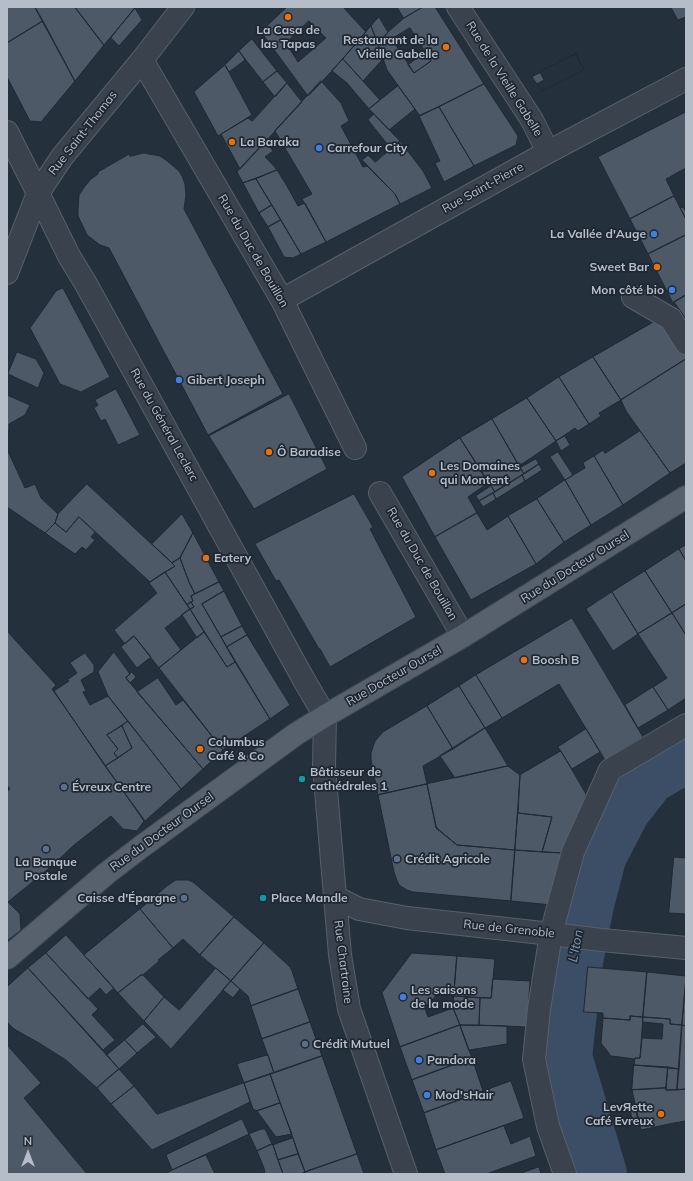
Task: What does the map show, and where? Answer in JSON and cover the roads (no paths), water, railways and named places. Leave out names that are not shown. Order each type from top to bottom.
[{"type":"main road","name":"Rue du Docteur Oursel","points":[[463,636],[686,497]]},
{"type":"main road","name":"Rue Docteur Oursel","points":[[325,716],[463,636]]},
{"type":"main road","name":"Rue du Docteur Oursel","points":[[7,958],[78,897],[136,851],[296,734],[325,716]]},
{"type":"street","name":"Rue Saint-Thomas","points":[[7,273],[38,193],[62,157],[142,60],[183,7]]},
{"type":"street","name":"Rue de la Vieille Gabelle","points":[[458,7],[532,120],[548,152]]},
{"type":"street","name":"Rue du Duc de Bouillon","points":[[142,60],[282,300],[355,448]]},
{"type":"street","name":"Rue Saint-Pierre","points":[[282,300],[548,152],[686,78]]},
{"type":"street","name":"Rue du Général Leclerc","points":[[7,132],[68,256],[86,284],[325,716]]},
{"type":"street","points":[[633,297],[671,319],[686,343]]},
{"type":"street","name":"Rue du Duc de Bouillon","points":[[380,493],[463,636]]},
{"type":"street","name":"Rue Chartraine","points":[[325,716],[324,767],[340,955],[348,1010],[406,1174]]},
{"type":"street","points":[[566,1174],[548,1126],[534,1059],[539,1010],[551,934],[573,852],[610,770],[686,725]]},
{"type":"street","name":"Rue de Grenoble","points":[[336,897],[359,909],[407,918],[686,948]]},
{"type":"water","points":[[686,738],[686,774],[653,795],[633,815],[610,866],[601,905],[570,903],[575,881],[588,840],[610,796],[634,771]]},
{"type":"water","points":[[556,966],[588,969],[578,1056],[583,1083],[599,1139],[614,1174],[583,1174],[550,1058]]},
{"type":"waterway","name":"L'Iton","points":[[597,1174],[562,1057],[572,967],[584,904],[597,854],[621,808],[647,775],[686,752]]},
{"type":"place","name":"La Casa de las Tapas","points":[[288,17]]},
{"type":"place","name":"Restaurant de la Vieille Gabelle","points":[[446,47]]},
{"type":"place","name":"La Baraka","points":[[232,142]]},
{"type":"place","name":"Carrefour City","points":[[319,148]]},
{"type":"place","name":"La Vallée d'Auge","points":[[654,234]]},
{"type":"place","name":"Sweet Bar","points":[[657,267]]},
{"type":"place","name":"Mon côté bio","points":[[672,290]]},
{"type":"place","name":"Gibert Joseph","points":[[179,380]]},
{"type":"place","name":"Ô Baradise","points":[[269,452]]},
{"type":"place","name":"Les Domaines qui Montent","points":[[432,473]]},
{"type":"place","name":"Eatery","points":[[206,558]]},
{"type":"place","name":"Boosh B","points":[[524,660]]},
{"type":"place","name":"Columbus Café & Co","points":[[200,749]]},
{"type":"place","name":"Bâtisseur de cathédrales 1","points":[[302,779]]},
{"type":"place","name":"Évreux Centre","points":[[64,787]]},
{"type":"place","name":"La Banque Postale","points":[[46,849]]},
{"type":"place","name":"Crédit Agricole","points":[[397,859]]},
{"type":"place","name":"Caisse d'Épargne","points":[[184,898]]},
{"type":"place","name":"Place Mandle","points":[[263,898]]},
{"type":"place","name":"Les saisons de la mode","points":[[403,997]]},
{"type":"place","name":"Crédit Mutuel","points":[[305,1044]]},
{"type":"place","name":"Pandora","points":[[419,1060]]},
{"type":"place","name":"Mod'sHair","points":[[427,1095]]},
{"type":"place","name":"LevЯette Café Evreux","points":[[661,1114]]}]
